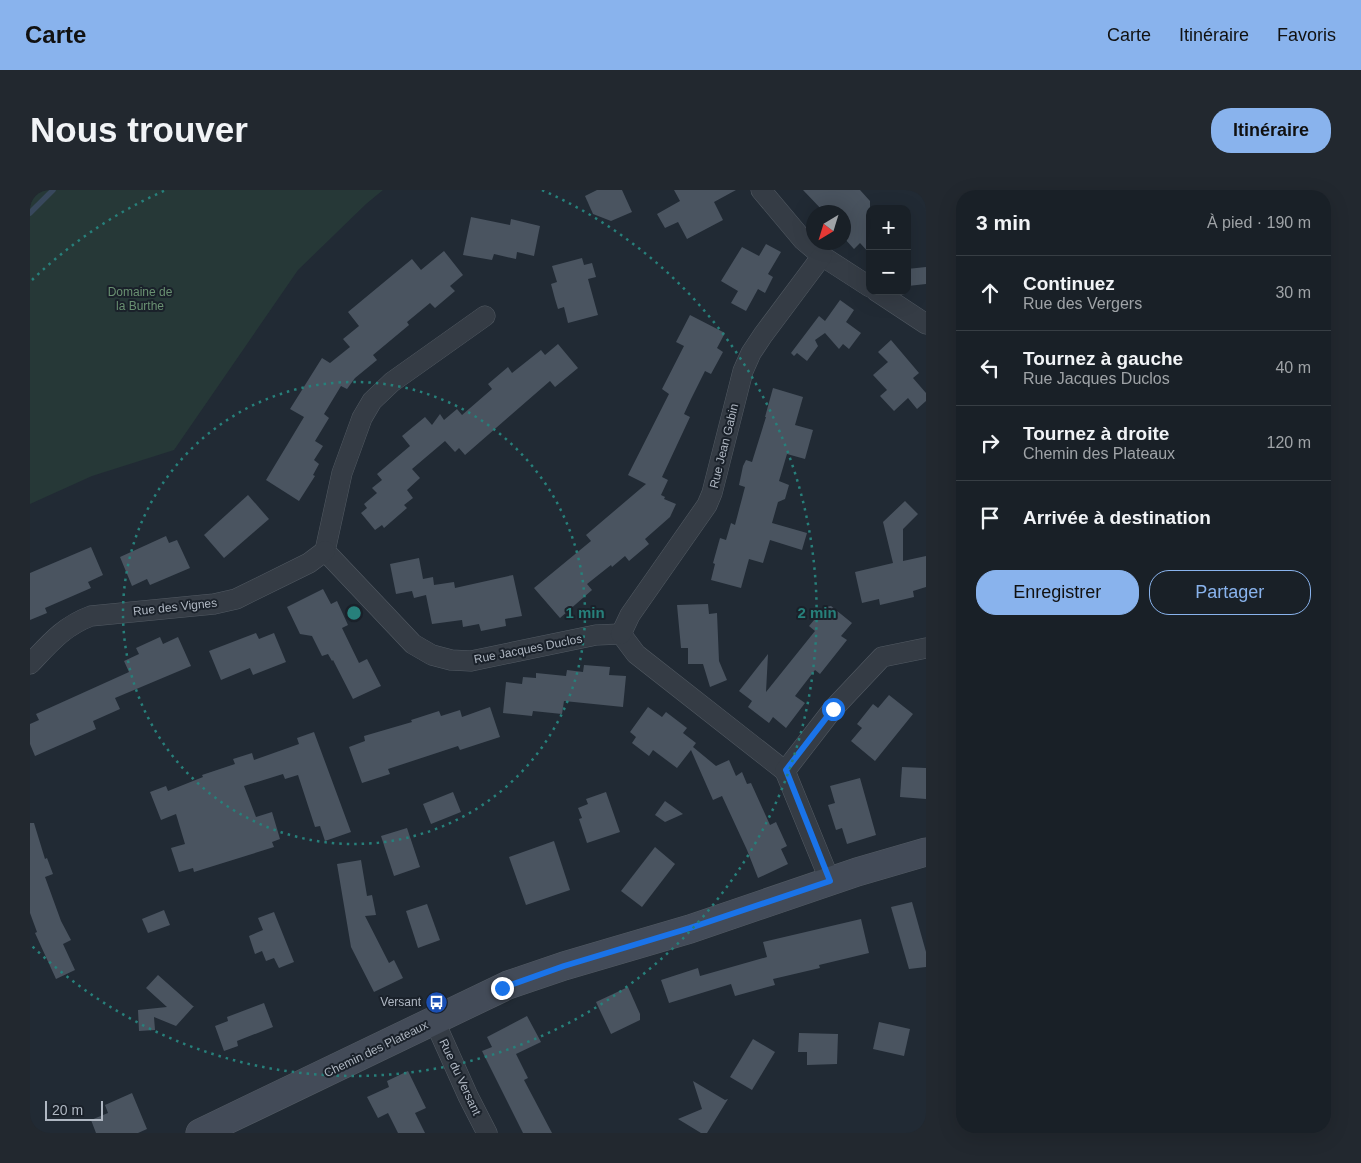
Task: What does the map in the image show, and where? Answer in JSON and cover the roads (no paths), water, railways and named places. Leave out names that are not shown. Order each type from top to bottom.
[{"type":"street","points":[[761,190],[803,240],[822,256],[866,284]]},
{"type":"street","name":"Rue Jean Gabin","points":[[621,634],[630,614],[708,505],[743,371],[751,353],[822,256]]},
{"type":"street","points":[[882,295],[926,324]]},
{"type":"street","points":[[325,552],[342,473],[362,418],[372,401],[400,376],[485,316]]},
{"type":"street","name":"Rue Jacques Duclos","points":[[325,552],[413,644],[441,658],[471,660],[596,635],[621,634]]},
{"type":"street","name":"Rue des Vignes","points":[[30,664],[61,632],[76,621],[91,616],[214,604],[236,599],[309,563],[325,552]]},
{"type":"street","points":[[621,634],[636,654],[786,770],[830,881]]},
{"type":"street","points":[[786,770],[833,709],[882,657],[926,648]]},
{"type":"street","name":"Chemin des Plateaux","points":[[200,1133],[508,985],[926,852]]},
{"type":"street","name":"Rue du Versant","points":[[434,1020],[487,1133]]},
{"type":"waterway","points":[[30,213],[53,190]]},
{"type":"place","name":"Versant","points":[[437,1002]]},
{"type":"park label","name":"Domaine de la Burthe","points":[[140,299]]}]
